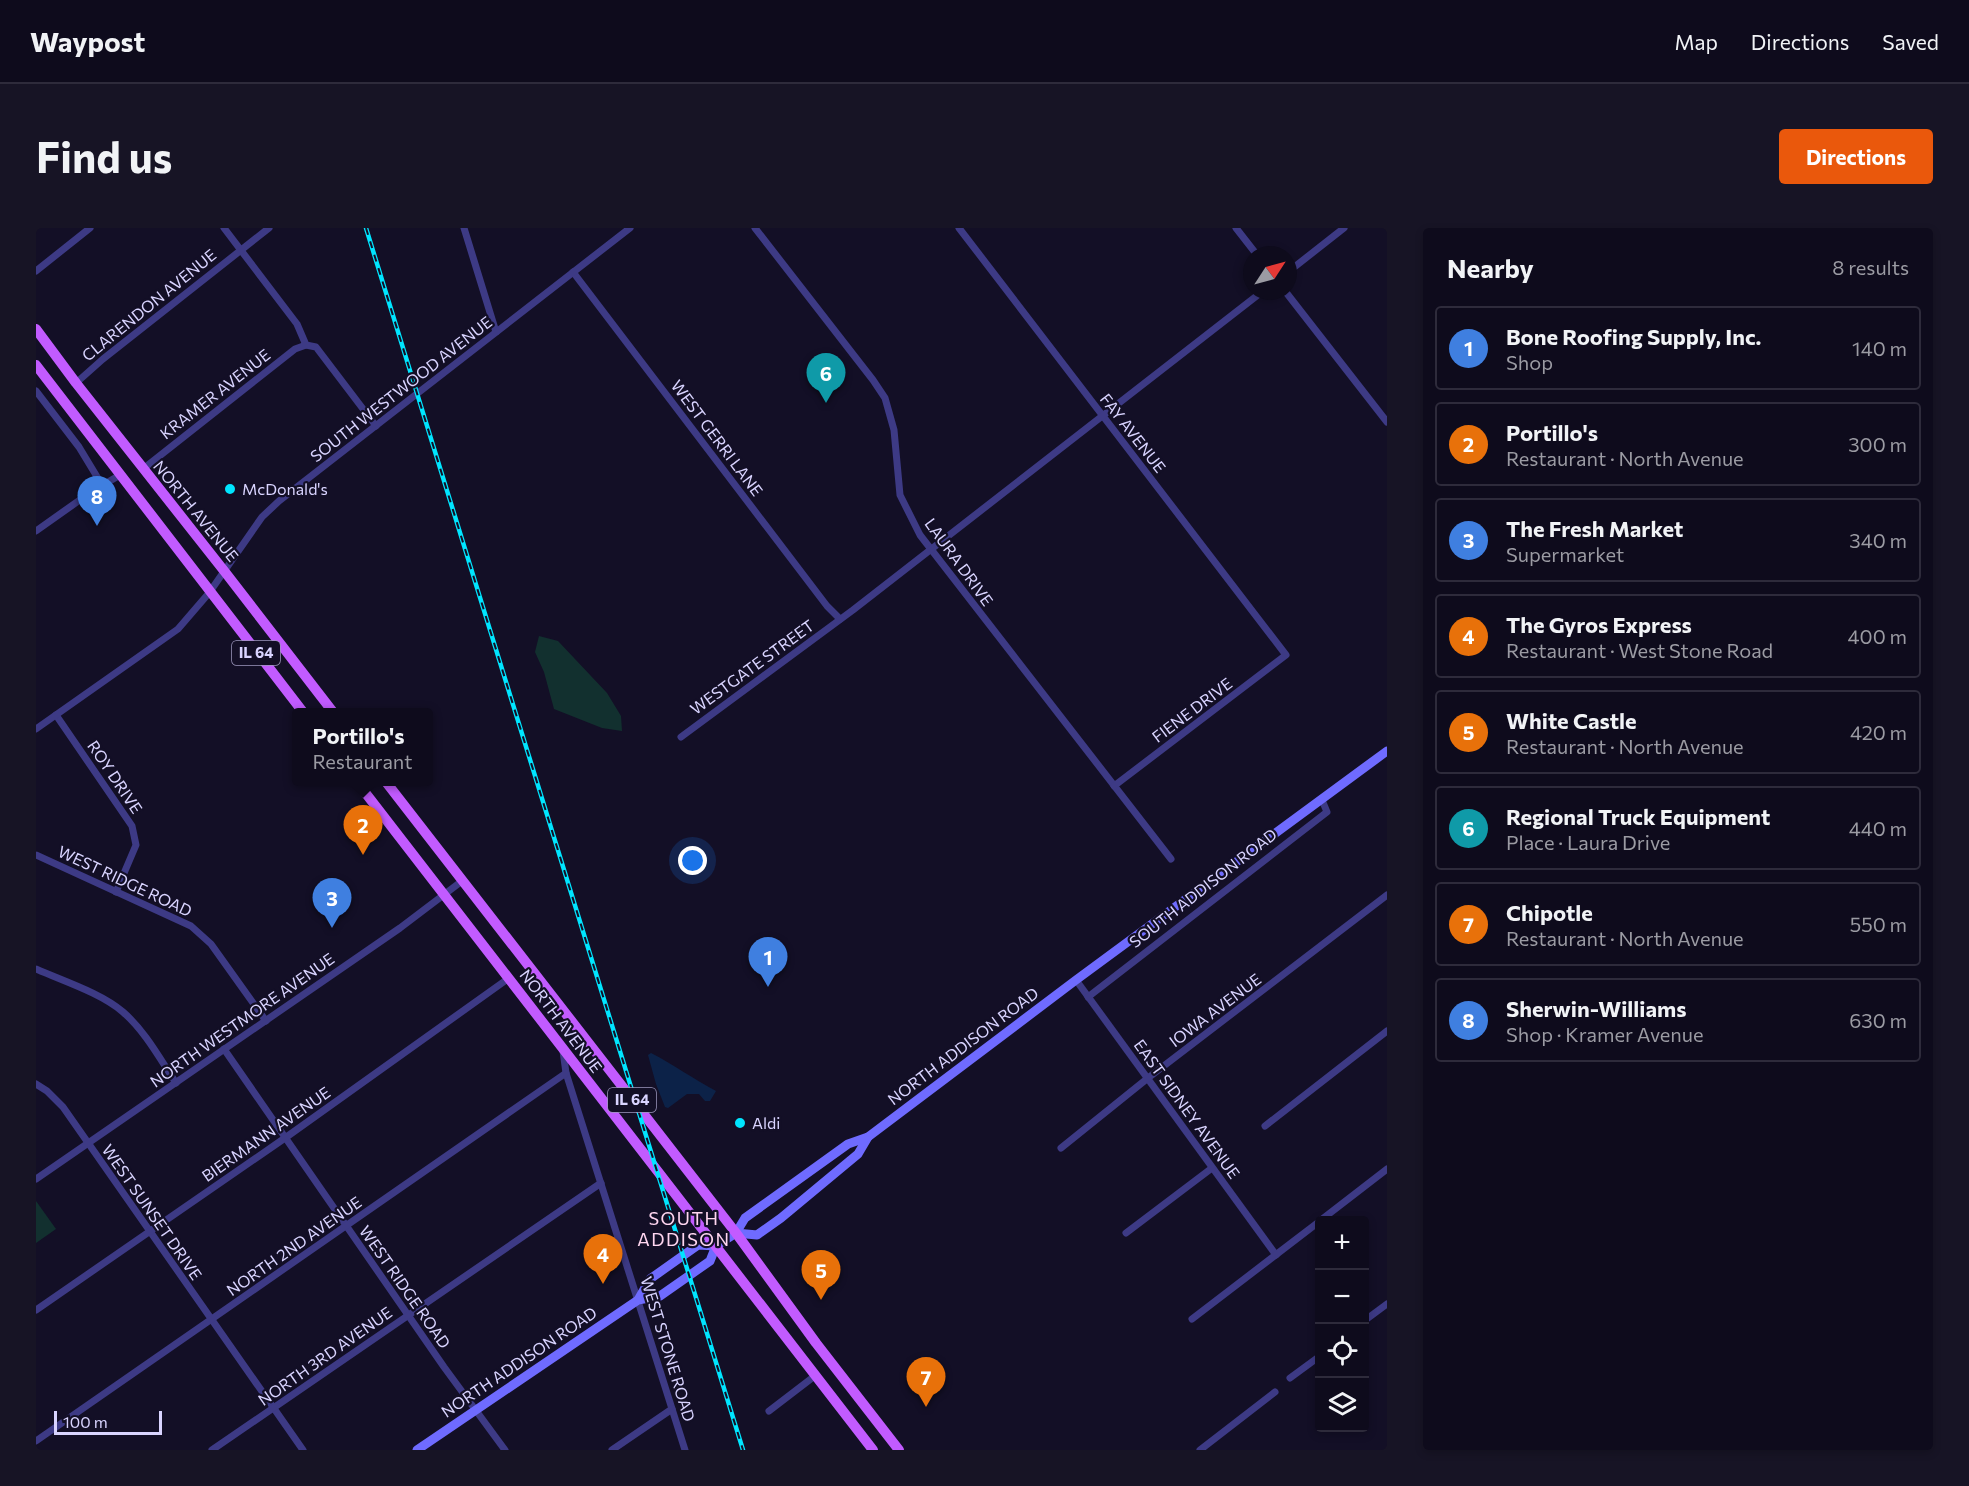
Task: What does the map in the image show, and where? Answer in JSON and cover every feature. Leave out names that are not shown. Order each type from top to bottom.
[{"type":"main road","name":"NORTH AVENUE","points":[[36,329],[330,708]]},
{"type":"main road","name":"IL 64","points":[[36,365],[300,708]]},
{"type":"main road","name":"NORTH AVENUE","points":[[360,786],[873,1450]]},
{"type":"main road","name":"NORTH AVENUE","points":[[389,786],[736,1233],[816,1343],[899,1450]]},
{"type":"street","points":[[36,271],[90,228]]},
{"type":"street","points":[[224,228],[297,324],[306,345],[316,347],[376,426]]},
{"type":"street","name":"CLARENDON AVENUE","points":[[76,383],[103,359],[269,228]]},
{"type":"street","points":[[464,228],[496,332]]},
{"type":"street","name":"SOUTH WESTWOOD AVENUE","points":[[36,729],[171,635],[210,593],[262,517],[630,228]]},
{"type":"street","name":"LAURA DRIVE","points":[[755,228],[885,398],[894,430],[900,495],[911,519],[930,550],[1171,860]]},
{"type":"street","name":"FAY AVENUE","points":[[959,228],[1286,655]]},
{"type":"street","points":[[1236,228],[1250,246]]},
{"type":"street","points":[[1297,265],[1344,228]]},
{"type":"street","name":"WEST GERRI LANE","points":[[573,272],[673,400],[827,606],[840,619]]},
{"type":"street","name":"WESTGATE STREET","points":[[681,736],[840,619],[1251,300]]},
{"type":"street","points":[[1292,300],[1387,422]]},
{"type":"street","name":"KRAMER AVENUE","points":[[143,469],[287,356],[306,345]]},
{"type":"street","points":[[36,391],[79,447],[102,485]]},
{"type":"street","points":[[36,531],[120,475]]},
{"type":"street","name":"FIENE DRIVE","points":[[1114,786],[1286,655]]},
{"type":"street","name":"ROY DRIVE","points":[[56,715],[132,826],[136,845],[116,892]]},
{"type":"street","name":"SOUTH ADDISON ROAD","points":[[1076,980],[1387,751]]},
{"type":"street","name":"SOUTH ADDISON ROAD","points":[[1088,997],[1327,812],[1322,800]]},
{"type":"street","name":"WEST RIDGE ROAD","points":[[36,855],[175,918],[202,934],[266,1021]]},
{"type":"street","name":"NORTH WESTMORE AVENUE","points":[[36,1179],[399,928],[462,881]]},
{"type":"street","name":"IOWA AVENUE","points":[[1061,1148],[1148,1078],[1387,895]]},
{"type":"street","points":[[36,969],[104,1000],[123,1012],[137,1027],[176,1083]]},
{"type":"street","name":"BIERMANN AVENUE","points":[[36,1310],[285,1138],[509,978]]},
{"type":"street","name":"EAST SIDNEY AVENUE","points":[[1076,980],[1276,1255]]},
{"type":"street","name":"NORTH ADDISON ROAD","points":[[417,1450],[638,1300],[660,1296],[690,1276],[710,1261],[716,1246],[736,1233],[745,1218],[848,1144],[868,1137],[1076,980]]},
{"type":"street","points":[[1265,1126],[1387,1032]]},
{"type":"street","name":"WEST RIDGE ROAD","points":[[224,1049],[474,1410],[505,1450]]},
{"type":"street","name":"WEST STONE ROAD","points":[[563,1049],[566,1073],[685,1450]]},
{"type":"street","name":"NORTH 2ND AVENUE","points":[[36,1441],[566,1073]]},
{"type":"street","name":"WEST SUNSET DRIVE","points":[[36,1084],[56,1098],[303,1450]]},
{"type":"street","name":"NORTH ADDISON ROAD","points":[[736,1233],[757,1235],[781,1218],[858,1154],[868,1137]]},
{"type":"street","points":[[1126,1233],[1212,1168]]},
{"type":"street","points":[[1326,1216],[1387,1169]]},
{"type":"street","name":"NORTH 3RD AVENUE","points":[[212,1450],[601,1183]]},
{"type":"street","points":[[1192,1319],[1315,1225]]},
{"type":"street","name":"NORTH ADDISON ROAD","points":[[638,1300],[650,1279],[698,1245],[716,1246]]},
{"type":"street","points":[[1369,1318],[1387,1304]]},
{"type":"street","points":[[1290,1378],[1315,1360]]},
{"type":"street","points":[[769,1411],[816,1375]]},
{"type":"street","points":[[1200,1450],[1275,1392]]},
{"type":"street","points":[[612,1450],[672,1409]]},
{"type":"green space","points":[[539,636],[558,641],[607,693],[621,716],[622,731],[602,728],[554,709],[544,672],[535,652]]},
{"type":"green space","points":[[36,1201],[56,1229],[36,1243]]},
{"type":"water","points":[[651,1053],[716,1091],[710,1101],[705,1101],[699,1094],[687,1094],[668,1108],[665,1107],[648,1055]]},
{"type":"railway","points":[[366,228],[743,1450]]},
{"type":"place","name":"Regional Truck Equipment","points":[[826,403]]},
{"type":"place","name":"McDonald's","points":[[230,489]]},
{"type":"place","name":"Sherwin-Williams","points":[[97,526]]},
{"type":"place","name":"Portillo's","points":[[363,855]]},
{"type":"place","name":"The Fresh Market","points":[[332,928]]},
{"type":"place","name":"Bone Roofing Supply, Inc.","points":[[768,987]]},
{"type":"place","name":"Aldi","points":[[740,1123]]},
{"type":"place","name":"The Gyros Express","points":[[603,1284]]},
{"type":"place","name":"White Castle","points":[[821,1300]]},
{"type":"place","name":"Chipotle","points":[[926,1407]]},
{"type":"district","name":"SOUTH ADDISON","points":[[684,1229]]}]
